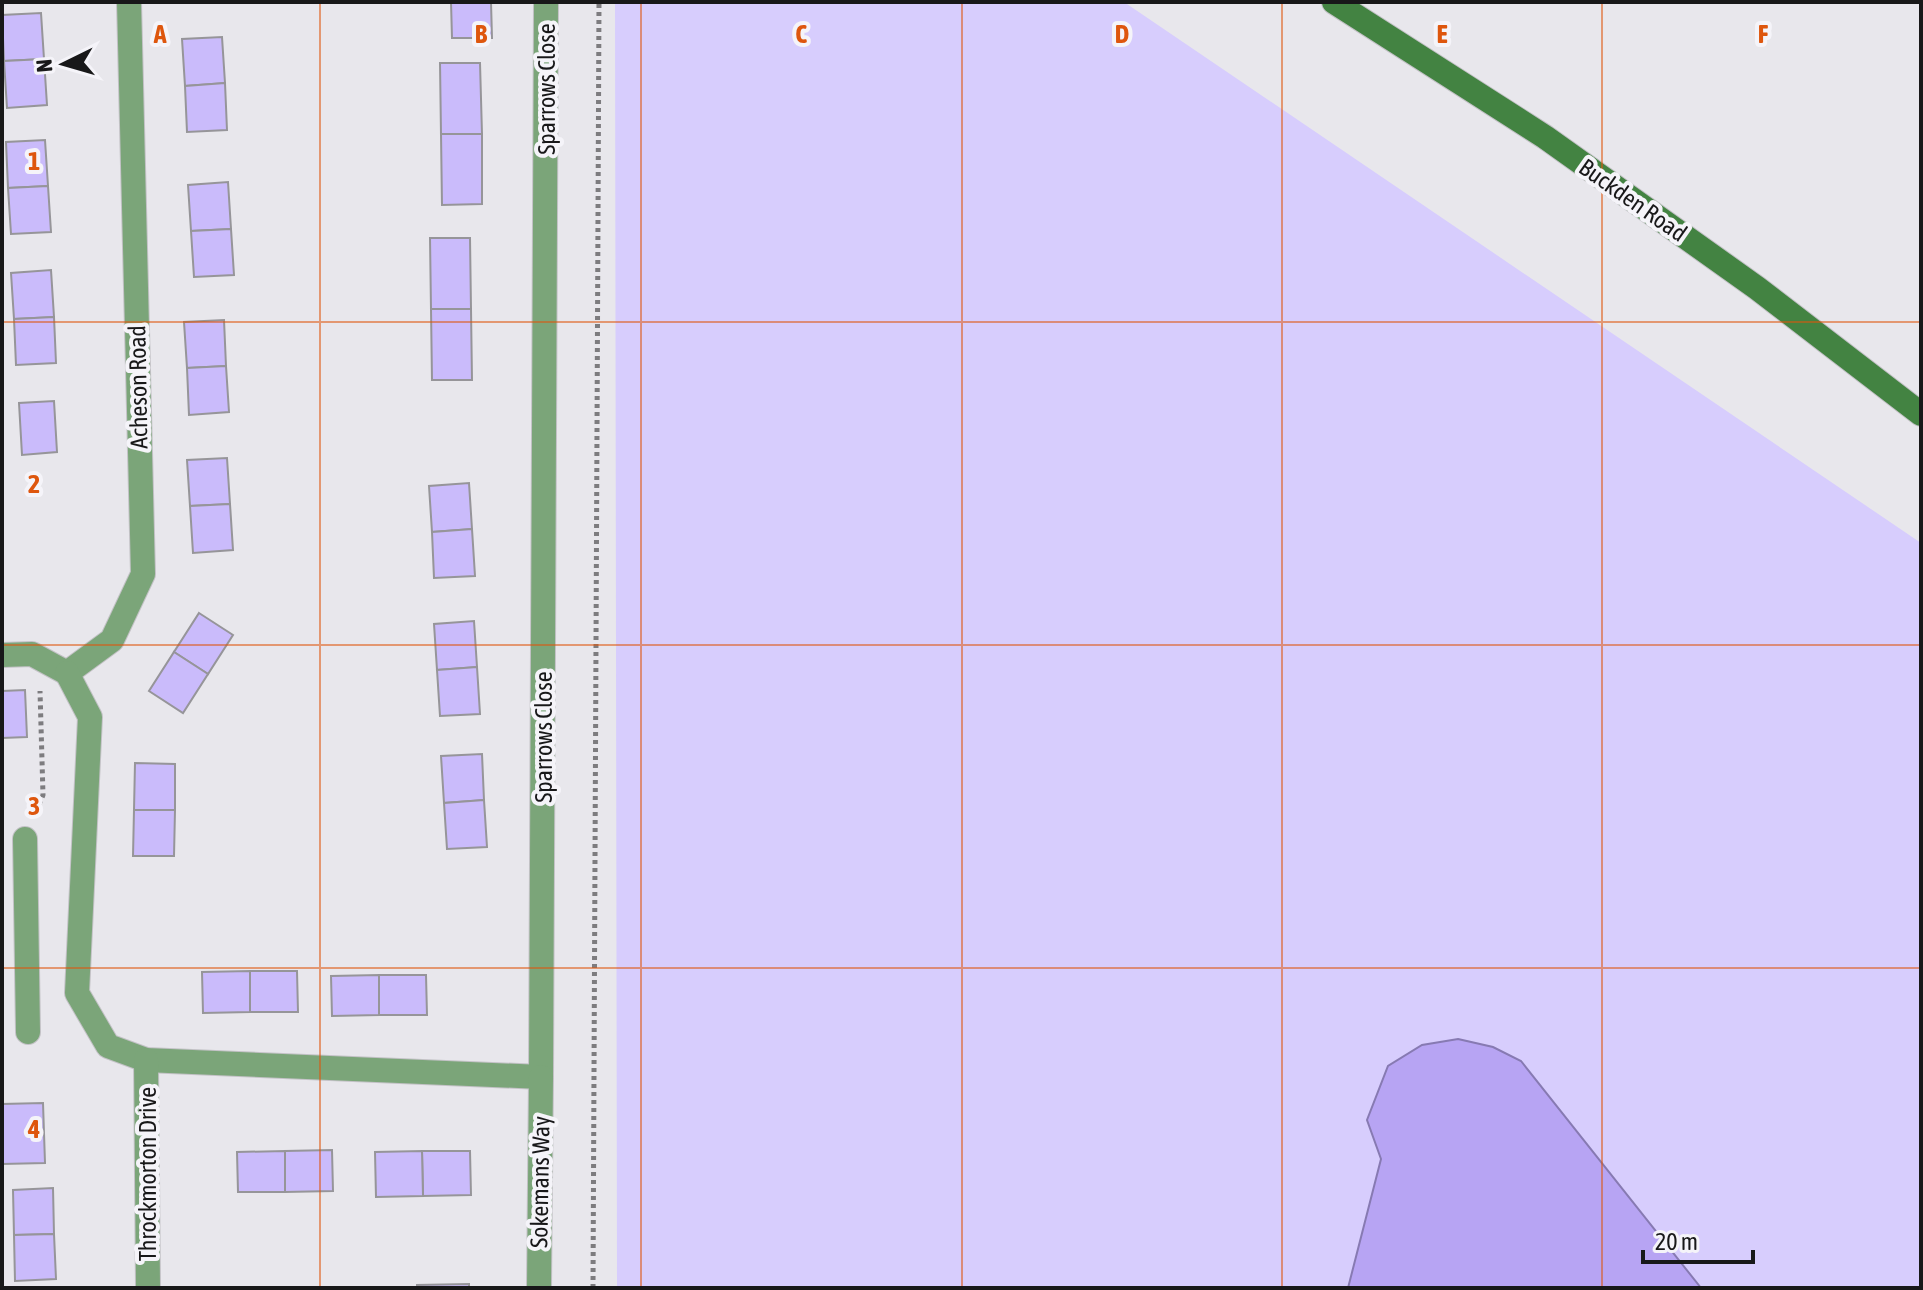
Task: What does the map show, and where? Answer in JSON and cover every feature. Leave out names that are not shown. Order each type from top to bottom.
[{"type":"main road","name":"Buckden Road","points":[[1334,2],[1545,137],[1757,288],[1921,414]]},
{"type":"street","name":"Acheson Road","points":[[67,673],[112,640],[143,574],[129,2]]},
{"type":"street","name":"Sparrows Close","points":[[541,1077],[546,2]]},
{"type":"street","points":[[2,655],[32,654],[67,673],[90,717],[77,993],[108,1046],[146,1060],[541,1077]]},
{"type":"street","points":[[25,839],[28,1032]]},
{"type":"street","points":[[2,957],[27,956]]},
{"type":"street","name":"Throckmorton Drive","points":[[146,1060],[148,1288]]},
{"type":"street","name":"Sokemans Way","points":[[539,1288],[541,1077]]},
{"type":"path","points":[[593,1288],[599,2]]},
{"type":"path","points":[[25,839],[43,795],[40,681]]},
{"type":"shaded area","points":[[615,2],[1124,2],[1921,543],[1921,1288],[1701,1288],[1521,1061],[1367,1120],[1381,1159],[1348,1288],[617,1288]]},
{"type":"shaded area","points":[[1458,1039],[1493,1047],[1521,1061],[1701,1288],[1348,1288],[1381,1159],[1367,1120],[1388,1066],[1422,1045]]},
{"type":"building","points":[[451,2],[491,2],[492,38],[452,38]]},
{"type":"building","points":[[41,13],[44,59],[4,61],[2,15]]},
{"type":"building","points":[[222,37],[225,83],[185,86],[182,39]]},
{"type":"building","points":[[44,59],[47,105],[7,108],[4,61]]},
{"type":"building","points":[[440,63],[480,63],[482,134],[441,134]]},
{"type":"building","points":[[225,83],[227,130],[187,132],[185,86]]},
{"type":"building","points":[[441,134],[482,134],[482,204],[442,205]]},
{"type":"building","points":[[45,140],[48,186],[8,188],[6,142]]},
{"type":"building","points":[[228,182],[231,229],[191,231],[188,185]]},
{"type":"building","points":[[48,186],[51,232],[11,234],[8,188]]},
{"type":"building","points":[[231,229],[234,275],[194,277],[191,231]]},
{"type":"building","points":[[430,238],[470,238],[471,309],[431,309]]},
{"type":"building","points":[[51,270],[54,317],[14,319],[11,273]]},
{"type":"building","points":[[431,309],[471,309],[472,380],[432,380]]},
{"type":"building","points":[[54,317],[56,363],[16,365],[14,319]]},
{"type":"building","points":[[224,320],[226,366],[187,368],[184,322]]},
{"type":"building","points":[[226,366],[229,412],[189,415],[187,368]]},
{"type":"building","points":[[54,401],[57,452],[22,455],[19,403]]},
{"type":"building","points":[[227,458],[230,504],[190,506],[187,460]]},
{"type":"building","points":[[469,483],[472,529],[432,532],[429,486]]},
{"type":"building","points":[[230,504],[233,550],[193,553],[190,506]]},
{"type":"building","points":[[472,529],[475,576],[434,578],[432,532]]},
{"type":"building","points":[[199,613],[233,635],[208,674],[174,652]]},
{"type":"building","points":[[474,621],[477,667],[437,670],[434,624]]},
{"type":"building","points":[[174,652],[208,674],[183,713],[149,691]]},
{"type":"building","points":[[477,667],[480,714],[440,716],[437,670]]},
{"type":"building","points":[[25,690],[27,737],[2,738],[2,691]]},
{"type":"building","points":[[482,754],[484,800],[444,803],[441,756]]},
{"type":"building","points":[[135,763],[175,764],[175,810],[134,810]]},
{"type":"building","points":[[484,800],[487,847],[447,849],[444,803]]},
{"type":"building","points":[[134,810],[175,810],[174,856],[133,856]]},
{"type":"building","points":[[250,971],[297,971],[298,1012],[250,1012]]},
{"type":"building","points":[[250,971],[250,1012],[203,1013],[202,972]]},
{"type":"building","points":[[379,975],[426,975],[427,1015],[379,1015]]},
{"type":"building","points":[[379,975],[379,1015],[332,1016],[331,976]]},
{"type":"building","points":[[43,1103],[45,1163],[2,1164],[2,1104]]},
{"type":"building","points":[[332,1150],[333,1191],[285,1192],[285,1151]]},
{"type":"building","points":[[285,1151],[285,1192],[238,1192],[237,1152]]},
{"type":"building","points":[[422,1151],[470,1151],[471,1195],[423,1196]]},
{"type":"building","points":[[422,1151],[423,1196],[376,1197],[375,1152]]},
{"type":"building","points":[[53,1188],[54,1234],[14,1235],[13,1190]]},
{"type":"building","points":[[54,1234],[56,1279],[15,1281],[14,1235]]},
{"type":"building","points":[[469,1284],[469,1288],[417,1288],[417,1285]]}]
